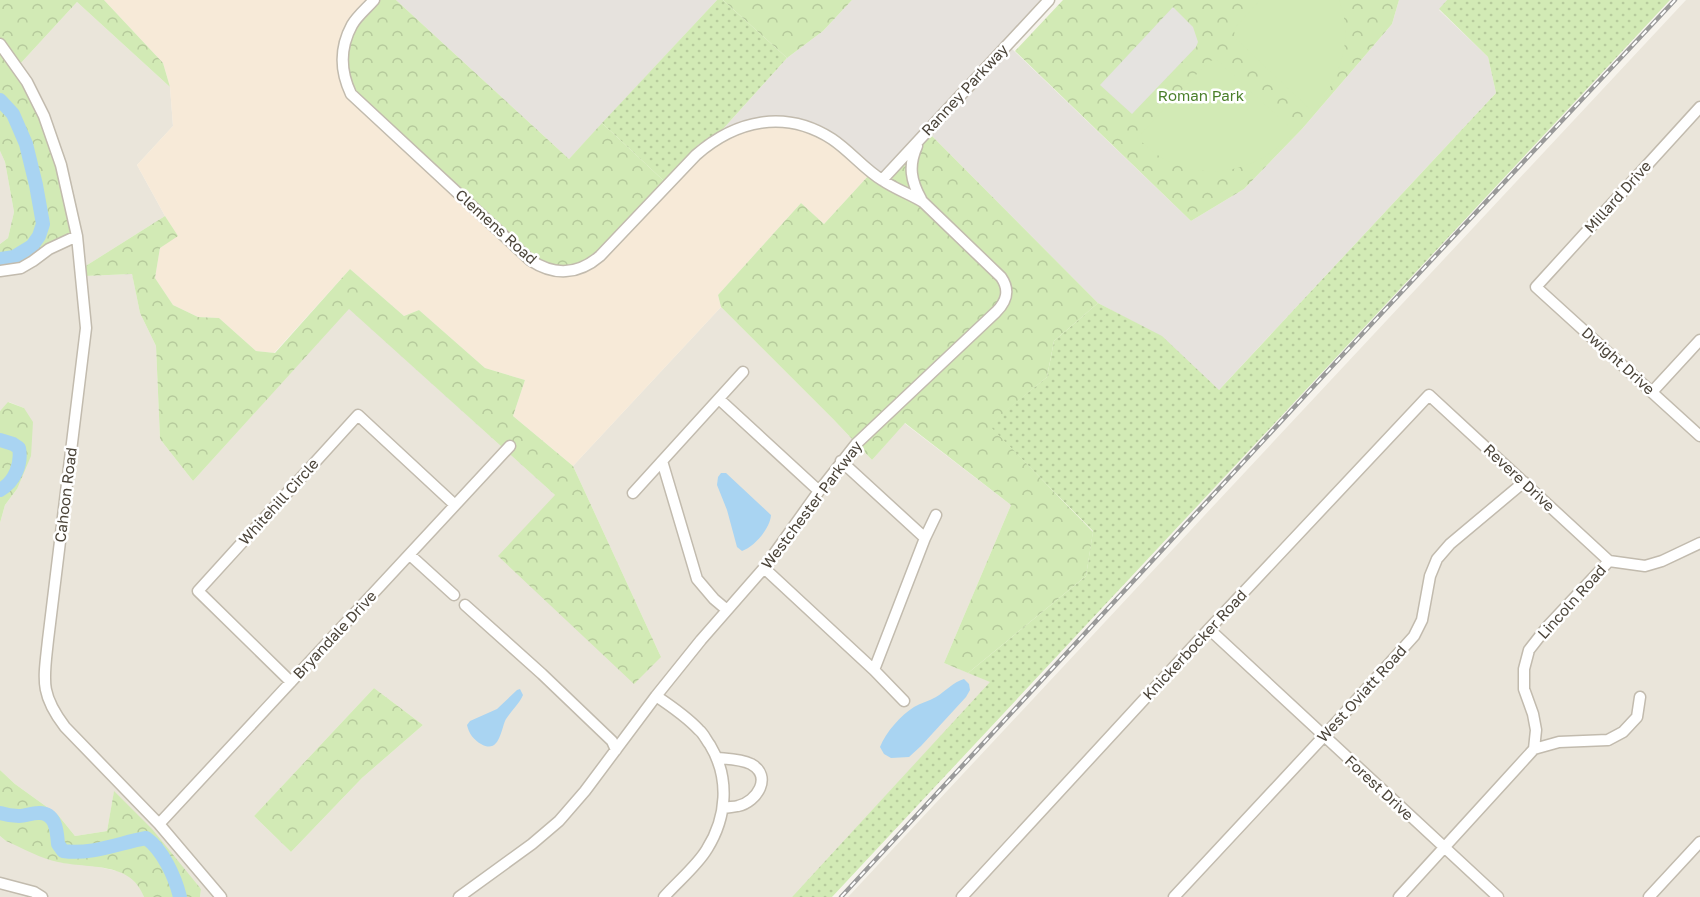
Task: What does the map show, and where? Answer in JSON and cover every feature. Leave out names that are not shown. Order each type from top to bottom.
[{"type":"street","name":"Clemens Road","points":[[374,0],[352,24],[342,50],[344,74],[351,94],[530,260],[549,270],[575,270],[591,264],[696,155],[726,133]]},
{"type":"street","name":"Ranney Parkway","points":[[882,180],[1049,0]]},
{"type":"street","name":"Cahoon Road","points":[[0,44],[27,82],[44,116],[61,165],[77,236],[86,328],[44,686],[55,714],[65,727],[159,824],[221,897]]},
{"type":"street","name":"Millard Drive","points":[[1536,286],[1700,107]]},
{"type":"street","name":"Westchester Parkway","points":[[459,897],[532,844],[559,821],[585,791],[701,640],[764,568],[841,461],[856,444],[1004,304],[1006,287],[1001,277],[923,202],[882,180],[833,140],[818,131],[784,122],[747,125],[726,133]]},
{"type":"street","points":[[919,140],[911,165],[911,176],[923,202]]},
{"type":"street","points":[[0,271],[21,268],[50,249],[77,236]]},
{"type":"street","name":"Dwight Drive","points":[[1536,286],[1700,436]]},
{"type":"street","points":[[1652,392],[1700,340]]},
{"type":"street","points":[[633,493],[743,372]]},
{"type":"street","name":"Revere Drive","points":[[1429,395],[1609,561]]},
{"type":"street","name":"Knickerbocker Road","points":[[965,893],[1429,395]]},
{"type":"street","points":[[719,399],[819,491]]},
{"type":"street","name":"Whitehill Circle","points":[[291,682],[198,591],[350,423],[358,415],[455,505]]},
{"type":"street","name":"Bryandale Drive","points":[[159,824],[510,446]]},
{"type":"street","points":[[662,461],[697,579],[727,610]]},
{"type":"street","points":[[841,461],[925,538]]},
{"type":"street","name":"West Oviatt Road","points":[[1174,897],[1414,636],[1422,620],[1430,576],[1437,559],[1450,544],[1524,482]]},
{"type":"street","points":[[874,670],[936,515]]},
{"type":"street","name":"Lincoln Road","points":[[1534,749],[1536,730],[1524,689],[1524,669],[1529,650],[1547,627],[1609,561],[1645,566],[1662,561],[1700,543]]},
{"type":"street","points":[[410,555],[454,595]]},
{"type":"street","points":[[764,568],[874,670],[904,701]]},
{"type":"street","points":[[465,605],[612,741],[616,750]]},
{"type":"street","name":"Forest Drive","points":[[1209,629],[1498,897]]},
{"type":"street","points":[[656,696],[701,731],[718,758],[722,771],[724,807],[718,828],[707,850],[664,897]]},
{"type":"street","points":[[1399,897],[1534,749],[1559,742],[1608,740],[1623,732],[1637,717],[1640,697]]},
{"type":"street","points":[[718,758],[734,759],[750,764],[761,776],[760,789],[756,795],[739,806],[724,807]]},
{"type":"street","points":[[1650,897],[1700,842]]},
{"type":"street","points":[[0,883],[34,892],[42,897]]},
{"type":"street","points":[[965,893],[978,897]]},
{"type":"shaded area","points":[[104,0],[369,0],[346,26],[337,54],[341,81],[543,271],[591,268],[701,153],[737,132],[761,127],[785,126],[804,131],[826,140],[869,175],[824,224],[801,203],[718,295],[721,307],[573,466],[513,416],[525,380],[485,368],[419,310],[404,316],[350,269],[274,353],[256,351],[219,318],[198,317],[173,305],[155,278],[160,248],[177,235],[137,165],[173,126],[170,87],[163,63]]},
{"type":"shaded area","points":[[396,0],[717,0],[569,159]]},
{"type":"shaded area","points":[[852,0],[1044,0],[882,176],[834,135],[750,120],[723,129],[787,58],[823,31]]},
{"type":"shaded area","points":[[1399,0],[1447,0],[1439,10],[1488,57],[1496,93],[1218,391],[1162,337],[1098,303],[930,134],[1010,47],[1191,221],[1244,189],[1302,129],[1392,24]]},
{"type":"shaded area","points":[[1686,0],[1700,0],[1700,897],[848,897]]},
{"type":"shaded area","points":[[77,2],[170,87],[173,126],[137,165],[165,216],[84,267],[85,276],[132,274],[140,313],[156,346],[160,439],[193,481],[349,308],[555,495],[661,657],[573,466],[721,307],[872,460],[904,423],[1011,505],[944,663],[991,682],[792,897],[200,897],[201,889],[114,792],[107,831],[75,836],[58,815],[15,784],[0,770],[0,523],[5,505],[17,489],[24,408],[9,402],[0,411],[0,274],[25,270],[20,64]],"holes":[[[374,688],[423,725],[362,778],[291,852],[254,816]]]},
{"type":"shaded area","points":[[1173,7],[1193,27],[1198,42],[1196,47],[1132,114],[1100,85]]},
{"type":"shaded area","points":[[0,151],[5,162],[14,212],[8,238],[0,244]]},
{"type":"shaded area","points":[[0,836],[6,841],[126,873],[140,887],[144,897],[0,897]]},
{"type":"green space","points":[[0,0],[104,0],[163,63],[170,87],[77,2],[20,64],[34,89],[80,238],[0,274],[0,244],[8,238],[14,212],[5,162],[0,151]]},
{"type":"green space","points":[[379,0],[396,0],[569,159],[602,123],[664,181],[631,219],[589,257],[575,264],[558,267],[531,256],[355,92],[347,66],[348,41],[358,22]]},
{"type":"green space","points":[[717,0],[723,0],[787,58],[723,129],[698,145],[664,181],[602,123]]},
{"type":"green space","points":[[723,0],[852,0],[823,31],[787,58]]},
{"type":"green space","name":"Roman Park","points":[[1063,0],[1399,0],[1392,24],[1302,129],[1244,189],[1191,221],[1015,51]]},
{"type":"green space","points":[[1260,0],[1339,0],[1344,15],[1345,30],[1342,59],[1330,87],[1313,112],[1235,38],[1234,29]]},
{"type":"green space","points":[[1447,0],[1670,0],[832,897],[792,897],[990,682],[968,673],[1086,576],[1093,531],[988,425],[1047,377],[1054,341],[1098,303],[1162,336],[1219,390],[1496,93],[1488,57],[1439,9]]},
{"type":"green space","points":[[1217,60],[1295,132],[1267,155],[1236,168],[1202,171],[1167,161],[1137,138],[1209,61]]},
{"type":"green space","points":[[930,134],[1098,303],[1054,341],[1047,377],[989,425],[1093,532],[1086,576],[968,673],[944,663],[1011,505],[905,423],[872,460],[721,307],[718,295],[801,203],[824,224],[869,175],[883,186]]},
{"type":"green space","points":[[165,216],[178,236],[160,248],[155,278],[173,305],[198,317],[219,318],[256,351],[275,353],[350,269],[404,316],[419,310],[485,368],[525,380],[513,416],[573,466],[661,657],[634,684],[498,556],[555,495],[349,309],[193,481],[160,439],[156,346],[140,313],[132,274],[85,276],[84,267]]},
{"type":"green space","points":[[8,402],[24,408],[33,422],[31,456],[17,489],[5,505],[0,523],[0,411]]},
{"type":"green space","points":[[374,688],[423,725],[362,778],[291,852],[254,816]]},
{"type":"green space","points":[[0,770],[15,784],[58,815],[75,836],[107,831],[114,791],[152,829],[201,889],[200,897],[144,897],[138,885],[119,872],[52,861],[6,841],[0,836]]},
{"type":"water","points":[[721,473],[726,473],[771,515],[768,526],[761,537],[742,551],[737,547],[727,510],[717,485]]},
{"type":"water","points":[[964,679],[969,684],[970,690],[966,697],[921,746],[909,757],[891,758],[884,754],[880,747],[894,724],[914,707],[936,697]]},
{"type":"water","points":[[520,689],[523,695],[506,719],[496,743],[487,746],[476,741],[467,725],[470,721],[497,709]]},
{"type":"waterway","points":[[0,100],[13,114],[26,144],[43,224],[32,246],[14,257],[0,259]]},
{"type":"waterway","points":[[0,440],[19,448],[20,454],[16,472],[10,482],[0,490]]},
{"type":"waterway","points":[[0,813],[17,816],[38,813],[49,816],[54,823],[58,844],[63,851],[95,850],[146,838],[158,849],[168,864],[180,897]]},
{"type":"railway","points":[[841,897],[1675,0]]}]
